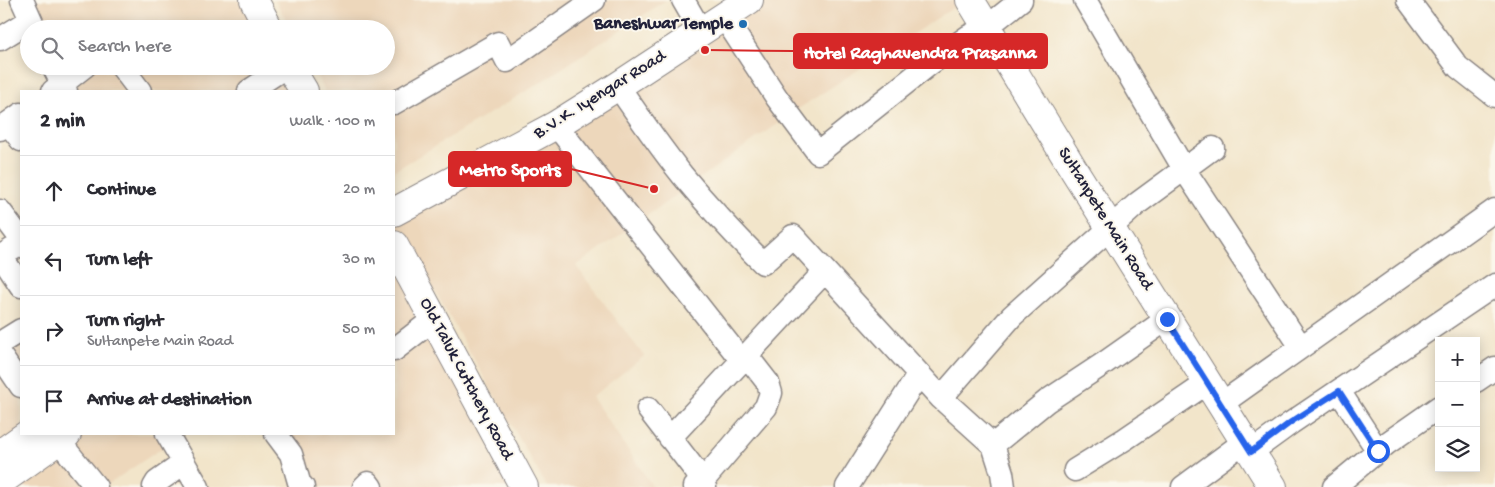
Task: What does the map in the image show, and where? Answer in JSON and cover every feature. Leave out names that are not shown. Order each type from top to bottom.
[{"type":"street","points":[[254,0],[265,20]]},
{"type":"street","points":[[395,102],[498,43],[507,62],[594,0]]},
{"type":"street","name":"B.V.K. Iyengar Road","points":[[395,211],[556,125],[618,86],[723,9],[749,0]]},
{"type":"street","name":"Sultanpete Main Road","points":[[970,0],[1273,487]]},
{"type":"street","points":[[723,9],[778,98],[818,153],[931,63],[969,36],[987,27],[1021,0]]},
{"type":"street","points":[[1085,0],[1184,169],[1301,348]]},
{"type":"street","points":[[1408,0],[1458,67],[1495,96]]},
{"type":"street","name":"B.V.K. Iyengar Road","points":[[395,191],[545,110],[689,10],[723,9]]},
{"type":"street","points":[[0,39],[20,23]]},
{"type":"street","points":[[58,83],[71,75]]},
{"type":"street","points":[[128,75],[139,90]]},
{"type":"street","points":[[251,90],[274,75]]},
{"type":"street","points":[[294,75],[303,90]]},
{"type":"street","points":[[618,86],[683,176],[763,263],[793,236],[941,398],[993,445],[1002,473],[1004,487]]},
{"type":"street","points":[[556,125],[744,358],[768,383],[771,394],[766,407],[701,485],[648,409]]},
{"type":"street","points":[[941,398],[1012,316],[1138,203],[1213,148]]},
{"type":"street","points":[[1075,470],[1126,439],[1301,348],[1495,210]]},
{"type":"street","points":[[0,211],[20,238]]},
{"type":"street","points":[[20,245],[1,256],[20,284]]},
{"type":"street","name":"Old Taluk Cutchery Road","points":[[395,247],[524,487]]},
{"type":"street","points":[[670,438],[825,271]]},
{"type":"street","points":[[1183,487],[1339,391],[1495,285]]},
{"type":"street","points":[[395,349],[434,319]]},
{"type":"street","points":[[993,445],[1047,401],[1167,319]]},
{"type":"street","points":[[0,343],[20,331]]},
{"type":"street","points":[[0,355],[20,385]]},
{"type":"street","points":[[1480,378],[1495,368]]},
{"type":"street","points":[[847,487],[919,374]]},
{"type":"street","points":[[1339,391],[1378,451]]},
{"type":"street","points":[[1334,487],[1378,451],[1435,410]]},
{"type":"street","points":[[0,454],[27,435]]},
{"type":"street","points":[[169,435],[198,487]]},
{"type":"street","points":[[281,436],[291,454],[299,482],[303,487]]},
{"type":"street","points":[[0,482],[62,437],[96,487]]},
{"type":"street","points":[[154,487],[157,482],[184,463]]},
{"type":"street","points":[[364,487],[368,483],[371,487]]},
{"type":"shaded area","points":[[28,0],[250,0],[260,20],[38,20]]},
{"type":"shaded area","points":[[275,0],[666,0],[538,84],[395,170],[395,90],[324,90],[316,75],[395,75],[395,20],[286,20]]},
{"type":"shaded area","points":[[757,0],[965,0],[795,111],[576,266],[644,356],[592,397],[653,487],[547,487],[395,219]]},
{"type":"shaded area","points":[[65,75],[290,75],[298,90],[74,90]]},
{"type":"shaded area","points":[[395,257],[512,487],[316,487],[310,480],[288,435],[395,435]]},
{"type":"shaded area","points":[[20,342],[20,435],[182,435],[104,487],[0,487],[0,355]]},
{"type":"place","name":"Baneshwar Temple","points":[[743,24]]},
{"type":"place","name":"Hotel Raghavendra Prasanna","points":[[705,50]]},
{"type":"place","name":"Metro Sports","points":[[654,189]]},
{"type":"route","points":[[1167,319],[1251,452],[1291,422],[1339,391],[1378,451]]}]
